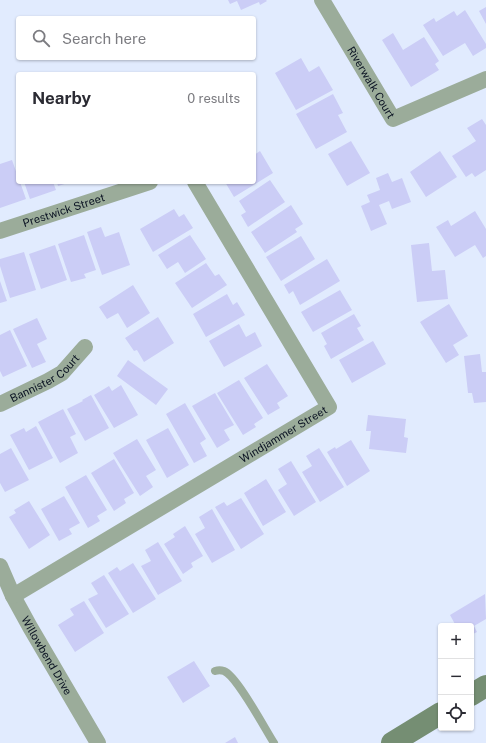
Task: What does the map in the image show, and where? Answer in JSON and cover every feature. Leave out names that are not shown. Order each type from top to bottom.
[{"type":"main road","points":[[474,693],[486,686]]},
{"type":"main road","points":[[392,743],[438,715]]},
{"type":"street","name":"Riverwalk Court","points":[[322,0],[393,119],[486,79]]},
{"type":"street","name":"Prestwick Street","points":[[0,231],[144,184]]},
{"type":"street","name":"Windjammer Street","points":[[13,596],[329,407],[196,184]]},
{"type":"street","name":"Bannister Court","points":[[0,404],[62,374],[86,347]]},
{"type":"street","name":"Willowbend Drive","points":[[0,566],[13,596],[30,627],[98,743]]},
{"type":"lane","points":[[215,671],[224,671],[230,675],[248,700],[274,743]]},
{"type":"building","points":[[228,0],[267,1],[260,5],[259,2],[241,10],[237,1],[230,4]]},
{"type":"building","points":[[486,7],[486,24],[479,11]]},
{"type":"building","points":[[465,10],[486,44],[486,48],[473,56],[465,43],[443,56],[423,25],[434,18],[436,22],[454,11],[457,16]]},
{"type":"building","points":[[393,33],[403,50],[424,37],[439,61],[435,64],[439,70],[411,87],[382,40]]},
{"type":"building","points":[[301,58],[309,72],[319,66],[333,90],[296,110],[275,73]]},
{"type":"building","points":[[333,94],[343,113],[338,115],[347,132],[316,149],[296,114]]},
{"type":"building","points":[[482,119],[486,125],[486,170],[475,177],[472,173],[466,177],[452,156],[476,141],[467,128]]},
{"type":"building","points":[[351,141],[370,173],[347,186],[328,154]]},
{"type":"building","points":[[260,151],[273,173],[256,183],[256,154]]},
{"type":"building","points":[[440,151],[457,177],[426,197],[410,172]]},
{"type":"building","points":[[12,160],[16,171],[16,184],[21,184],[26,199],[0,208],[0,164]]},
{"type":"building","points":[[388,173],[392,182],[402,178],[411,202],[392,209],[389,201],[379,205],[387,224],[371,231],[361,206],[370,202],[367,195],[380,190],[376,178]]},
{"type":"building","points":[[270,180],[285,202],[248,227],[241,215],[246,212],[239,201]]},
{"type":"building","points":[[25,184],[54,184],[56,190],[30,199]]},
{"type":"building","points":[[226,184],[255,184],[234,197]]},
{"type":"building","points":[[291,205],[303,224],[295,229],[297,232],[265,253],[251,232]]},
{"type":"building","points":[[174,209],[179,217],[184,214],[193,228],[153,252],[140,229]]},
{"type":"building","points":[[475,211],[486,229],[486,256],[483,258],[475,245],[455,257],[436,227],[448,220],[451,226]]},
{"type":"building","points":[[101,227],[105,237],[119,232],[130,265],[102,275],[87,232]]},
{"type":"building","points":[[84,235],[96,270],[84,274],[86,278],[71,282],[58,244]]},
{"type":"building","points":[[190,235],[206,259],[185,273],[178,262],[167,269],[158,255]]},
{"type":"building","points":[[301,236],[315,259],[281,281],[266,257]]},
{"type":"building","points":[[429,243],[432,271],[445,270],[448,299],[417,302],[411,245]]},
{"type":"building","points":[[55,245],[67,280],[41,289],[29,254]]},
{"type":"building","points":[[24,252],[36,290],[10,298],[0,266],[0,259]]},
{"type":"building","points":[[327,259],[340,281],[300,305],[293,291],[289,294],[284,285]]},
{"type":"building","points":[[206,263],[215,276],[219,274],[227,285],[192,308],[175,283]]},
{"type":"building","points":[[0,281],[7,301],[0,303]]},
{"type":"building","points":[[133,285],[150,313],[127,328],[118,313],[107,319],[99,307]]},
{"type":"building","points":[[340,290],[352,310],[313,332],[301,312]]},
{"type":"building","points":[[227,294],[233,305],[237,302],[245,315],[206,337],[193,314]]},
{"type":"building","points":[[449,304],[468,336],[453,345],[459,355],[446,363],[420,322]]},
{"type":"building","points":[[354,314],[361,326],[357,328],[364,340],[331,359],[324,346],[327,344],[321,333]]},
{"type":"building","points":[[158,317],[174,343],[144,362],[137,350],[134,351],[125,338]]},
{"type":"building","points":[[37,318],[47,339],[37,344],[46,362],[32,368],[13,329]]},
{"type":"building","points":[[239,324],[246,337],[255,332],[262,346],[224,367],[209,341]]},
{"type":"building","points":[[10,330],[27,366],[3,377],[0,371],[0,335]]},
{"type":"building","points":[[373,341],[386,364],[352,383],[339,360]]},
{"type":"building","points":[[480,354],[482,372],[486,372],[486,402],[474,403],[472,393],[468,393],[464,356]]},
{"type":"building","points":[[128,360],[168,389],[156,405],[117,376]]},
{"type":"building","points":[[267,364],[288,396],[277,403],[280,408],[268,415],[244,378]]},
{"type":"building","points":[[239,380],[263,418],[254,424],[256,427],[243,435],[217,393]]},
{"type":"building","points":[[121,385],[138,415],[114,428],[94,395],[109,386],[112,391]]},
{"type":"building","points":[[215,393],[234,425],[224,430],[230,440],[217,448],[192,406]]},
{"type":"building","points":[[91,395],[109,428],[85,441],[67,409]]},
{"type":"building","points":[[185,403],[206,439],[200,443],[207,456],[194,463],[166,414]]},
{"type":"building","points":[[63,409],[76,434],[70,437],[78,453],[60,463],[38,422]]},
{"type":"building","points":[[368,415],[406,419],[404,437],[408,438],[406,453],[369,449],[371,431],[366,431]]},
{"type":"building","points":[[36,426],[53,458],[29,470],[10,435],[24,428],[26,432]]},
{"type":"building","points":[[168,428],[189,465],[167,478],[146,440]]},
{"type":"building","points":[[137,439],[156,470],[146,476],[153,487],[140,496],[113,453]]},
{"type":"building","points":[[351,440],[370,471],[347,486],[327,452],[335,447],[336,449]]},
{"type":"building","points":[[11,448],[29,480],[5,492],[0,483],[0,454]]},
{"type":"building","points":[[319,448],[344,487],[320,502],[302,472],[312,466],[306,456]]},
{"type":"building","points":[[114,459],[134,493],[124,499],[126,503],[114,511],[91,473]]},
{"type":"building","points":[[291,461],[316,502],[294,516],[278,490],[287,484],[278,469]]},
{"type":"building","points":[[86,475],[107,510],[97,516],[100,521],[88,528],[65,487]]},
{"type":"building","points":[[266,479],[286,512],[263,526],[244,493]]},
{"type":"building","points":[[64,496],[80,523],[69,529],[72,534],[59,541],[41,509]]},
{"type":"building","points":[[241,498],[264,534],[241,549],[215,507],[224,502],[227,506]]},
{"type":"building","points":[[29,501],[50,535],[29,549],[9,517],[16,513],[14,510]]},
{"type":"building","points":[[212,509],[235,550],[212,563],[195,534],[205,528],[199,517]]},
{"type":"building","points":[[185,526],[203,556],[191,563],[193,567],[183,574],[164,544],[175,537],[173,534]]},
{"type":"building","points":[[158,542],[182,581],[158,595],[141,566],[151,561],[145,550]]},
{"type":"building","points":[[133,563],[156,599],[133,613],[108,573],[117,567],[120,571]]},
{"type":"building","points":[[104,575],[129,614],[106,628],[88,599],[98,594],[91,583]]},
{"type":"building","points":[[485,594],[486,619],[474,626],[474,623],[454,623],[450,615]]},
{"type":"building","points":[[84,601],[104,633],[75,652],[58,625],[74,615],[70,609]]},
{"type":"building","points":[[474,626],[477,632],[474,634]]},
{"type":"building","points":[[194,661],[210,686],[183,703],[167,677]]},
{"type":"building","points":[[235,737],[238,743],[225,743]]}]
